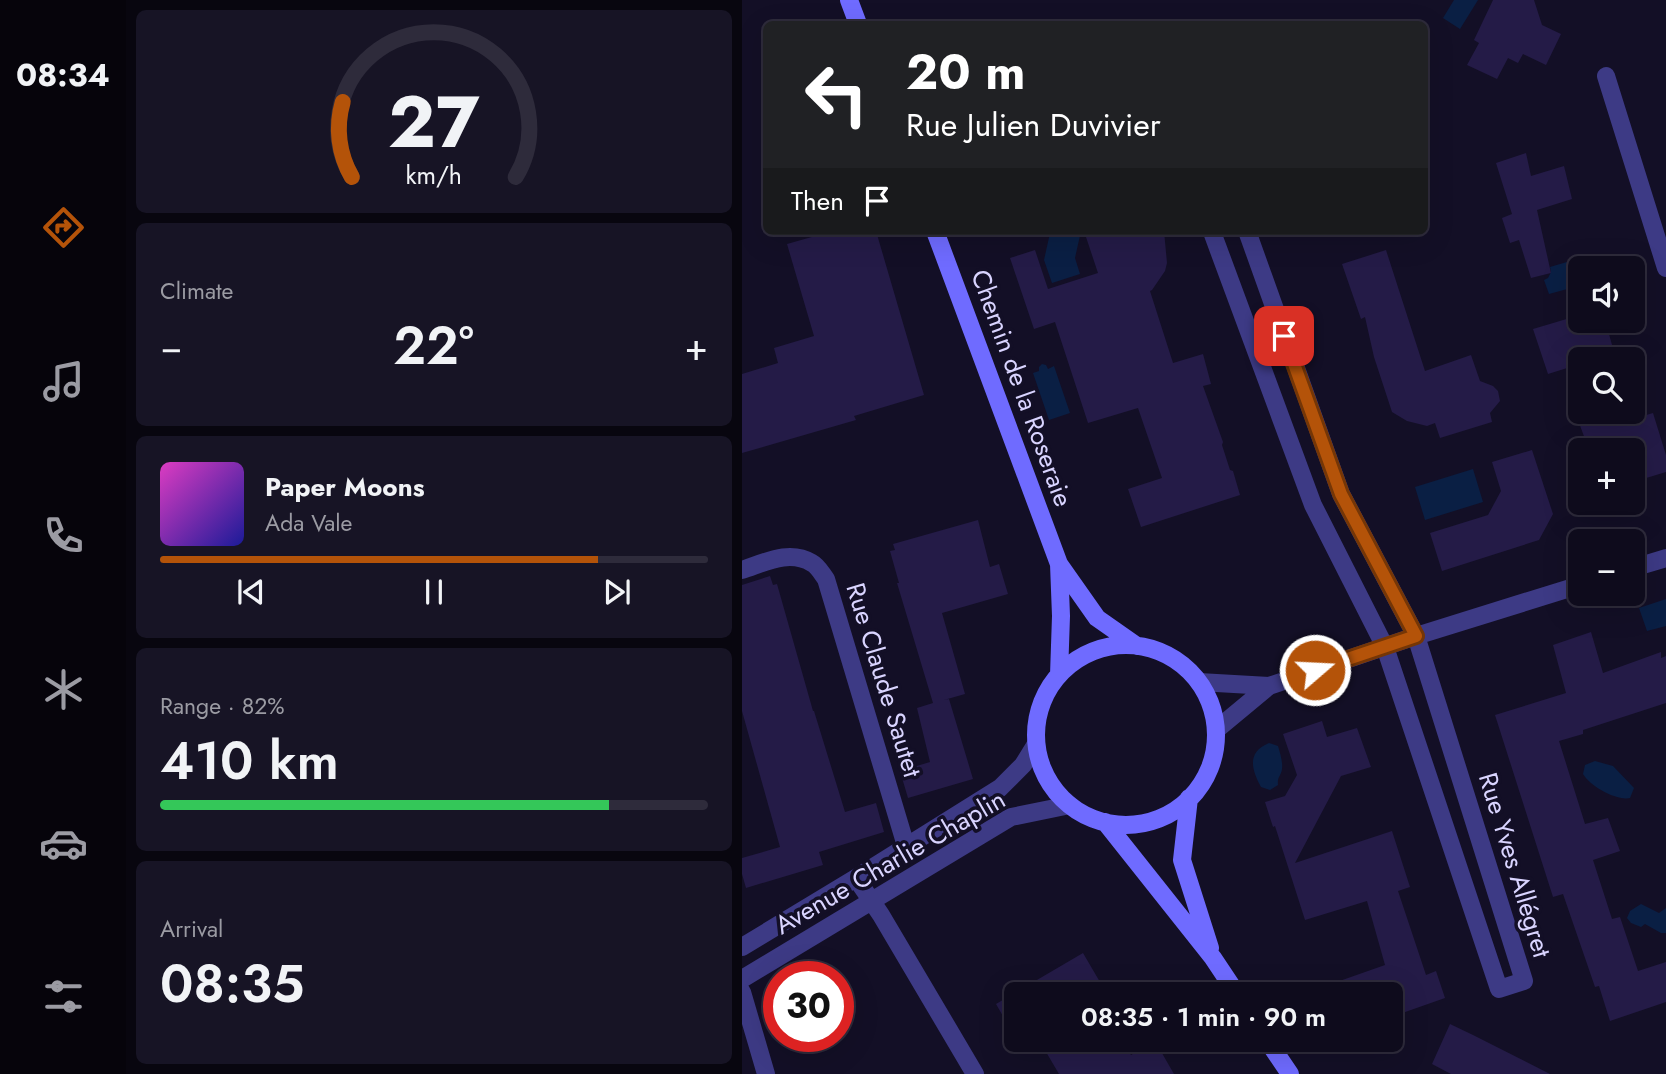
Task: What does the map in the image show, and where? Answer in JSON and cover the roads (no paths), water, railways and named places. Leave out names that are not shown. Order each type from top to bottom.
[{"type":"street","points":[[849,0],[857,21]]},
{"type":"street","points":[[1606,76],[1666,268]]},
{"type":"street","name":"Chemin de la Roseraie","points":[[936,235],[1059,564],[1097,618],[1138,646]]},
{"type":"street","points":[[1213,235],[1313,505],[1385,647]]},
{"type":"street","points":[[1248,235],[1341,494],[1416,636]]},
{"type":"street","name":"Rue Claude Sautet","points":[[742,570],[782,557],[796,556],[814,564],[827,579],[906,846]]},
{"type":"street","points":[[1645,564],[1666,558]]},
{"type":"street","name":"Chemin de la Roseraie","points":[[1059,564],[1059,675]]},
{"type":"street","points":[[1216,730],[1269,686],[1568,589]]},
{"type":"street","name":"Rue Yves Allégret","points":[[1385,647],[1499,989],[1524,981],[1416,636]]},
{"type":"street","points":[[1138,646],[1157,650],[1180,663],[1199,682],[1211,704],[1216,730],[1214,755],[1205,778],[1189,798],[1165,816],[1136,824],[1105,822],[1087,816],[1070,805],[1053,788],[1041,767],[1036,744],[1037,719],[1045,695],[1059,675],[1079,657],[1104,647],[1138,646]]},
{"type":"street","points":[[1199,682],[1269,686]]},
{"type":"street","name":"Avenue Charlie Chaplin","points":[[742,947],[999,788],[1023,765],[1036,744]]},
{"type":"street","points":[[1189,798],[1182,860],[1213,958]]},
{"type":"street","name":"Avenue Charlie Chaplin","points":[[742,979],[1011,817],[1070,805]]},
{"type":"street","points":[[1105,822],[1229,982]]},
{"type":"street","points":[[856,878],[975,1074]]},
{"type":"street","points":[[742,992],[766,1074]]},
{"type":"street","points":[[1275,1052],[1290,1074]]},
{"type":"water","points":[[1454,0],[1478,0],[1460,29],[1443,18]]},
{"type":"water","points":[[1050,235],[1080,235],[1075,258],[1080,274],[1052,283],[1044,260]]},
{"type":"water","points":[[1568,262],[1568,289],[1549,294],[1544,280],[1551,272],[1550,267]]},
{"type":"water","points":[[1042,364],[1048,369],[1054,366],[1070,413],[1049,420],[1033,373],[1039,371]]},
{"type":"water","points":[[1473,469],[1483,502],[1425,520],[1415,487]]},
{"type":"water","points":[[1666,599],[1666,626],[1647,631],[1639,608]]},
{"type":"water","points":[[1269,743],[1278,746],[1282,766],[1278,785],[1270,790],[1261,787],[1253,768],[1257,751]]},
{"type":"water","points":[[1595,761],[1613,766],[1634,788],[1630,798],[1611,795],[1586,779],[1583,774],[1585,765]]},
{"type":"water","points":[[1641,904],[1659,913],[1666,908],[1666,933],[1645,924],[1641,927],[1631,923],[1627,918],[1630,911]]}]
